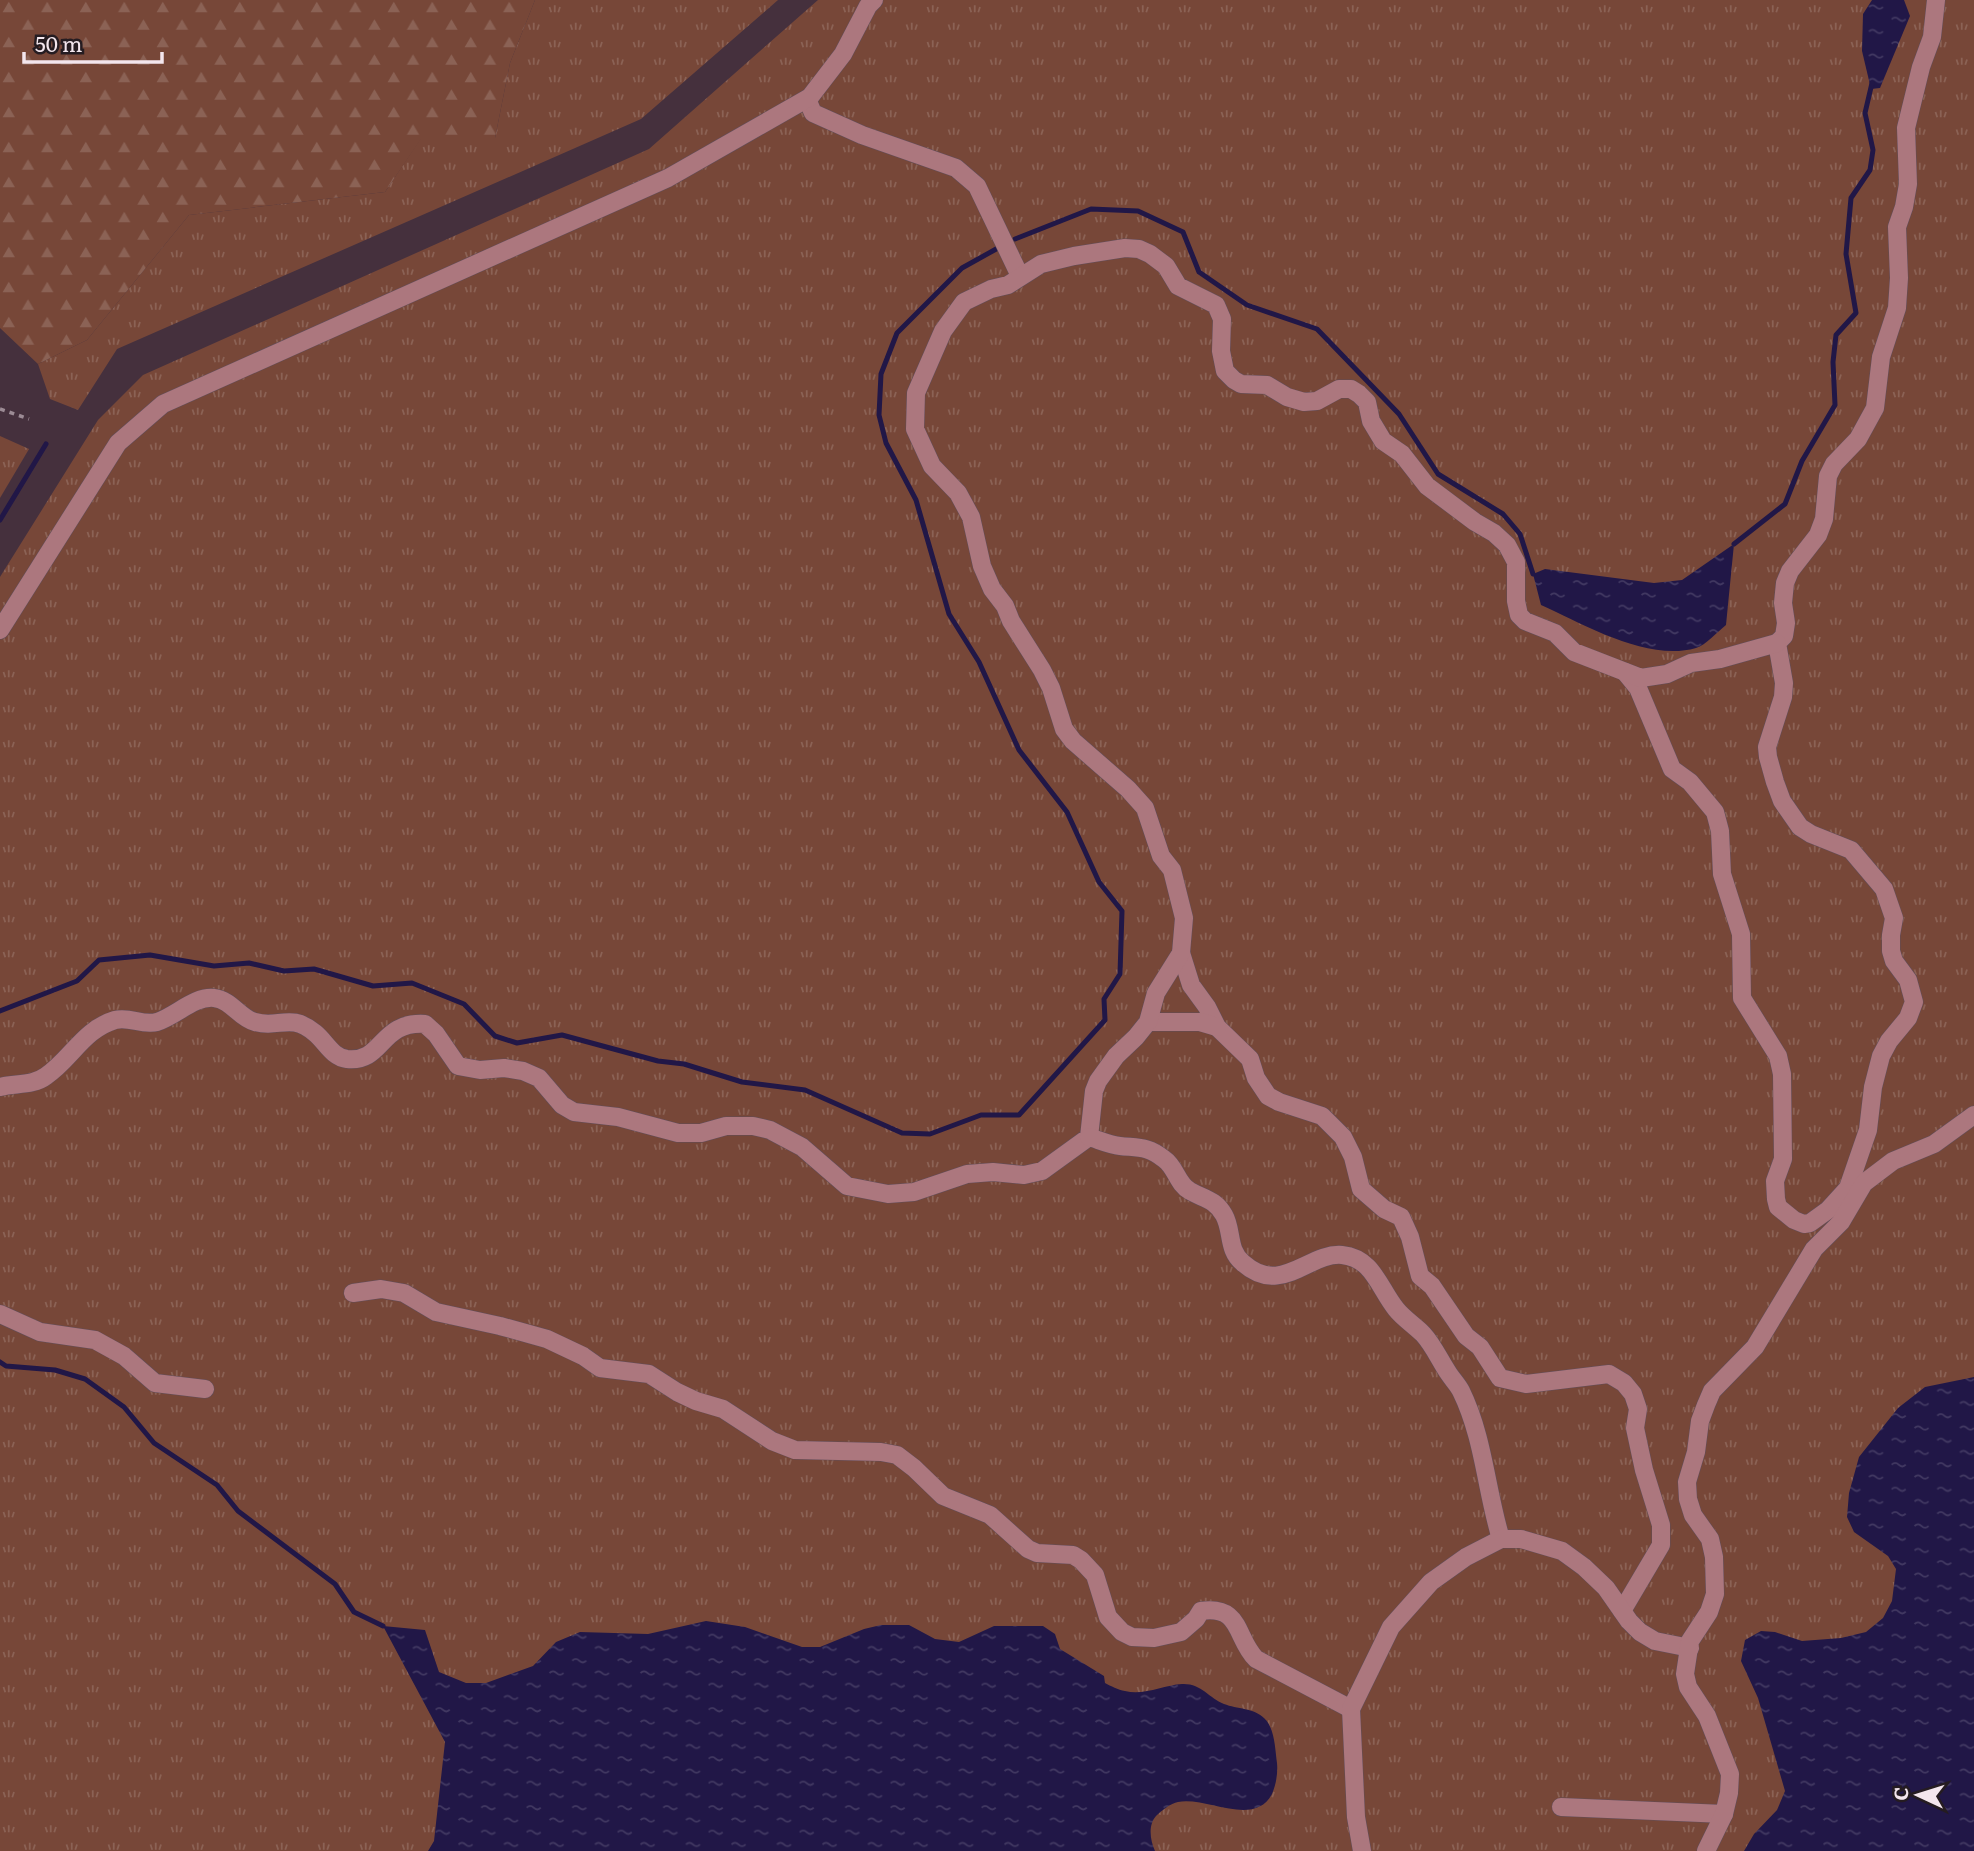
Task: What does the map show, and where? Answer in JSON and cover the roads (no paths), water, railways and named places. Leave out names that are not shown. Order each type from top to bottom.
[{"type":"lane","points":[[0,630],[118,443],[163,404],[668,178],[807,99],[842,54],[868,6],[874,0]]},
{"type":"lane","points":[[1622,1611],[1661,1545],[1661,1525],[1635,1428],[1638,1409],[1633,1394],[1624,1383],[1609,1374],[1526,1384],[1500,1378],[1480,1347],[1466,1336],[1432,1286],[1420,1276],[1410,1237],[1401,1217],[1384,1209],[1362,1189],[1353,1157],[1343,1137],[1322,1115],[1268,1096],[1256,1078],[1250,1059],[1217,1027],[1191,985],[1181,954],[1184,918],[1179,895],[1172,870],[1161,856],[1145,808],[1128,789],[1073,741],[1064,729],[1051,688],[1042,670],[1011,621],[1005,606],[992,589],[982,566],[971,517],[958,493],[932,466],[915,429],[916,393],[943,331],[964,302],[991,289],[1008,285],[1041,264],[1125,248],[1139,249],[1160,259],[1178,286],[1216,305],[1222,319],[1225,371],[1234,380],[1241,384],[1268,385],[1287,397],[1304,402],[1317,401],[1339,389],[1359,394],[1367,402],[1371,421],[1383,441],[1402,454],[1427,486],[1507,545],[1516,562],[1516,601],[1519,615],[1525,621],[1555,633],[1574,652],[1641,678],[1667,674],[1691,663],[1720,659],[1777,643],[1784,635],[1786,622],[1783,603],[1785,583],[1790,571],[1818,536],[1824,519],[1828,476],[1834,464],[1858,439],[1875,408],[1881,357],[1897,307],[1899,278],[1896,228],[1909,184],[1906,128],[1921,67],[1932,37],[1936,0]]},
{"type":"lane","points":[[807,99],[813,113],[862,135],[956,167],[977,187],[1020,276]]},
{"type":"lane","points":[[1777,643],[1784,683],[1783,697],[1767,747],[1779,792],[1800,827],[1851,850],[1884,890],[1894,918],[1891,951],[1894,961],[1908,980],[1914,1002],[1909,1018],[1889,1041],[1881,1056],[1873,1087],[1868,1130],[1848,1188],[1828,1210],[1810,1223],[1804,1224]]},
{"type":"lane","points":[[1625,672],[1638,688],[1672,769],[1690,782],[1715,812],[1720,831],[1721,874],[1741,933],[1742,998],[1777,1056],[1782,1074],[1783,1159],[1775,1181],[1776,1199],[1778,1207],[1794,1220],[1804,1224],[1812,1233],[1814,1249]]},
{"type":"lane","points":[[0,1087],[36,1082],[46,1076],[86,1037],[113,1020],[126,1018],[145,1024],[155,1023],[204,998],[215,998],[225,1001],[256,1023],[297,1021],[315,1033],[338,1056],[348,1059],[368,1055],[391,1031],[402,1025],[425,1024],[436,1034],[457,1066],[480,1070],[504,1068],[523,1071],[539,1078],[562,1105],[574,1112],[618,1117],[678,1133],[701,1133],[726,1126],[753,1126],[770,1130],[802,1147],[847,1186],[888,1194],[914,1192],[967,1174],[993,1172],[1024,1175],[1042,1171],[1089,1137],[1094,1091],[1098,1081],[1116,1056],[1148,1022],[1156,993],[1181,954]]},
{"type":"lane","points":[[1148,1022],[1200,1022],[1217,1027]]},
{"type":"lane","points":[[1706,1851],[1724,1814],[1730,1773],[1707,1716],[1688,1687],[1685,1674],[1690,1641],[1709,1612],[1715,1594],[1714,1558],[1710,1539],[1693,1515],[1688,1499],[1687,1482],[1696,1452],[1700,1420],[1712,1391],[1755,1347],[1814,1249],[1841,1222],[1864,1184],[1883,1167],[1934,1144],[1974,1115]]},
{"type":"lane","points":[[1089,1137],[1117,1146],[1143,1147],[1167,1161],[1180,1183],[1190,1192],[1203,1195],[1215,1203],[1228,1224],[1232,1248],[1241,1262],[1256,1272],[1274,1275],[1290,1273],[1318,1259],[1334,1255],[1354,1258],[1368,1266],[1397,1311],[1426,1338],[1461,1389],[1481,1444],[1491,1506],[1501,1539]]},
{"type":"lane","points":[[353,1293],[381,1289],[404,1293],[436,1312],[500,1325],[547,1339],[583,1356],[600,1368],[649,1374],[696,1401],[723,1409],[772,1441],[794,1450],[881,1452],[897,1455],[943,1496],[990,1515],[1028,1549],[1037,1553],[1073,1555],[1081,1560],[1095,1575],[1108,1617],[1122,1632],[1132,1637],[1154,1638],[1181,1632],[1201,1611],[1225,1612],[1238,1627],[1247,1650],[1256,1659],[1351,1709]]},
{"type":"lane","points":[[0,1314],[40,1332],[95,1340],[124,1356],[155,1383],[205,1389]]},
{"type":"lane","points":[[1362,1851],[1356,1818],[1351,1709],[1391,1627],[1415,1598],[1447,1569],[1466,1557],[1501,1539],[1521,1539],[1562,1551],[1606,1588],[1640,1632],[1655,1641],[1690,1648]]},
{"type":"lane","points":[[1561,1807],[1724,1814]]},
{"type":"water","points":[[1872,0],[1904,0],[1910,16],[1880,88],[1871,89],[1862,51],[1863,14]]},
{"type":"water","points":[[1734,544],[1726,625],[1700,646],[1677,651],[1637,646],[1541,605],[1533,574],[1545,569],[1654,583],[1682,580]]},
{"type":"water","points":[[1974,1377],[1974,1851],[1744,1851],[1754,1834],[1777,1810],[1785,1791],[1758,1698],[1741,1661],[1745,1640],[1761,1631],[1775,1632],[1802,1641],[1841,1638],[1866,1632],[1883,1618],[1892,1601],[1896,1569],[1888,1556],[1854,1532],[1847,1517],[1849,1493],[1859,1457],[1898,1408],[1925,1387]]},
{"type":"water","points":[[706,1621],[745,1627],[802,1647],[820,1647],[881,1625],[909,1625],[935,1639],[959,1642],[994,1626],[1043,1626],[1055,1634],[1060,1649],[1104,1676],[1105,1683],[1117,1689],[1139,1692],[1189,1684],[1224,1704],[1260,1715],[1268,1722],[1274,1739],[1277,1767],[1275,1787],[1264,1804],[1254,1809],[1229,1809],[1189,1801],[1172,1804],[1156,1816],[1152,1824],[1151,1837],[1155,1851],[428,1851],[434,1841],[445,1742],[383,1626],[425,1630],[439,1672],[466,1683],[486,1683],[533,1666],[556,1642],[580,1632],[648,1634]]},
{"type":"waterway","points":[[1734,544],[1785,504],[1802,461],[1835,405],[1833,362],[1836,335],[1856,313],[1846,254],[1851,198],[1870,170],[1873,150],[1865,113],[1872,83]]},
{"type":"waterway","points":[[1015,239],[1091,209],[1138,211],[1183,232],[1199,272],[1247,305],[1317,329],[1399,414],[1438,474],[1503,514],[1520,534],[1533,574]]},
{"type":"waterway","points":[[0,1011],[77,981],[99,960],[150,955],[214,966],[249,963],[284,971],[314,969],[373,986],[412,983],[464,1004],[495,1036],[517,1043],[562,1035],[658,1061],[684,1064],[742,1082],[805,1090],[902,1133],[930,1134],[981,1115],[1019,1115],[1105,1020],[1104,999],[1120,974],[1122,911],[1099,882],[1067,812],[1019,750],[979,662],[949,614],[916,500],[886,443],[879,415],[881,374],[897,333],[962,268],[998,248]]},
{"type":"waterway","points":[[0,520],[46,444]]},
{"type":"waterway","points":[[0,1362],[6,1366],[55,1370],[85,1379],[124,1407],[154,1443],[217,1485],[238,1511],[335,1584],[354,1612],[383,1626]]}]
